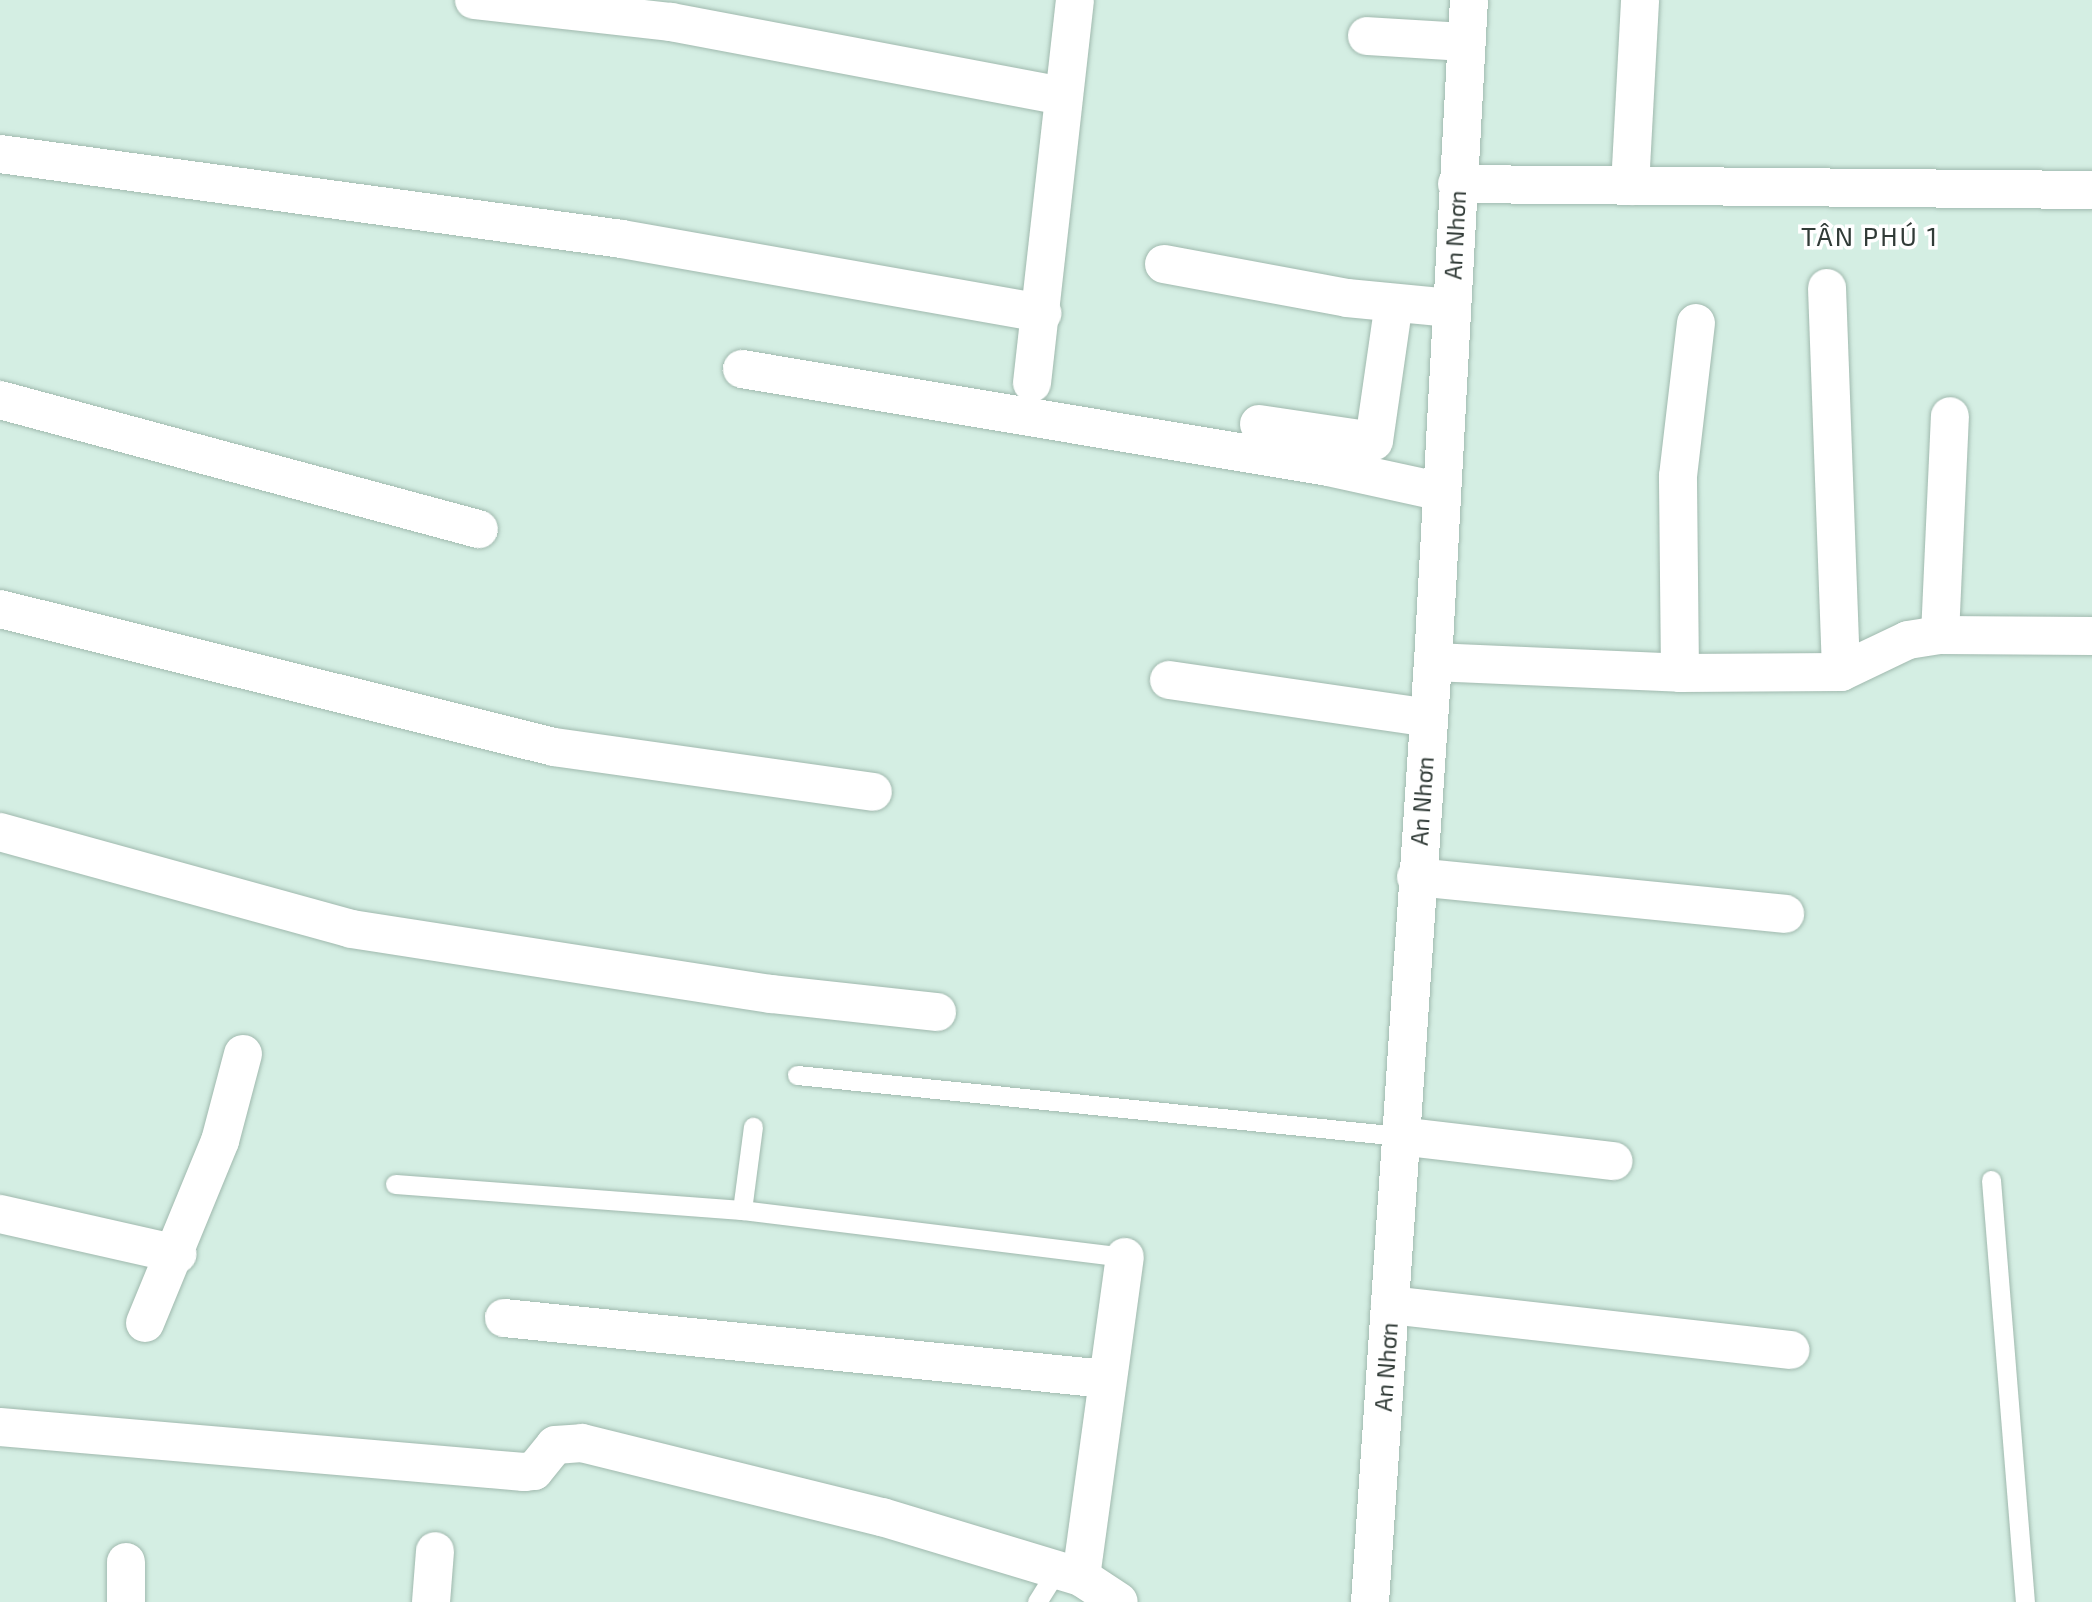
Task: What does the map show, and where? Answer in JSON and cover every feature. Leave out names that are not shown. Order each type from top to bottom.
[{"type":"street","points":[[474,0],[671,22],[1063,96]]},
{"type":"street","points":[[1031,383],[1043,313],[1063,96],[1075,0]]},
{"type":"street","name":"An Nhơn","points":[[1370,1602],[1416,877],[1433,662],[1438,491],[1469,0]]},
{"type":"street","points":[[1630,186],[1640,0]]},
{"type":"street","points":[[1367,36],[1466,42]]},
{"type":"street","points":[[0,154],[622,239],[1043,313]]},
{"type":"street","points":[[1457,184],[2092,190]]},
{"type":"street","points":[[1164,264],[1394,303],[1451,308]]},
{"type":"street","points":[[1827,288],[1841,671]]},
{"type":"street","points":[[1259,424],[1374,441],[1394,303]]},
{"type":"street","points":[[1681,673],[1678,476],[1696,323]]},
{"type":"street","points":[[742,369],[1328,467],[1438,491]]},
{"type":"street","points":[[0,400],[479,529]]},
{"type":"street","points":[[1940,635],[1950,416]]},
{"type":"street","points":[[0,609],[554,747],[873,792]]},
{"type":"street","points":[[1433,662],[1681,673],[1841,671],[1908,640],[1940,635],[2092,636]]},
{"type":"street","points":[[1169,680],[1428,718]]},
{"type":"street","points":[[0,832],[351,929],[771,994],[937,1012]]},
{"type":"street","points":[[1416,877],[1786,914]]},
{"type":"street","points":[[145,1323],[178,1254],[220,1141],[243,1054]]},
{"type":"street","points":[[1400,1136],[1614,1161]]},
{"type":"street","points":[[0,1214],[178,1254]]},
{"type":"street","points":[[1069,1573],[1106,1379],[1125,1257]]},
{"type":"street","points":[[1390,1305],[1790,1350]]},
{"type":"street","points":[[504,1318],[1106,1379]]},
{"type":"street","points":[[0,1426],[524,1472],[534,1471],[555,1445],[582,1443],[882,1517],[1069,1573],[1119,1602]]},
{"type":"street","points":[[431,1602],[435,1551]]},
{"type":"street","points":[[126,1562],[126,1602]]},
{"type":"lane","points":[[797,1075],[1400,1136]]},
{"type":"lane","points":[[742,1210],[753,1127]]},
{"type":"lane","points":[[1991,1181],[2025,1602]]},
{"type":"lane","points":[[395,1184],[742,1210],[1125,1257]]},
{"type":"lane","points":[[1037,1602],[1069,1573]]},
{"type":"district","name":"TÂN PHÚ 1","points":[[1870,236]]}]
